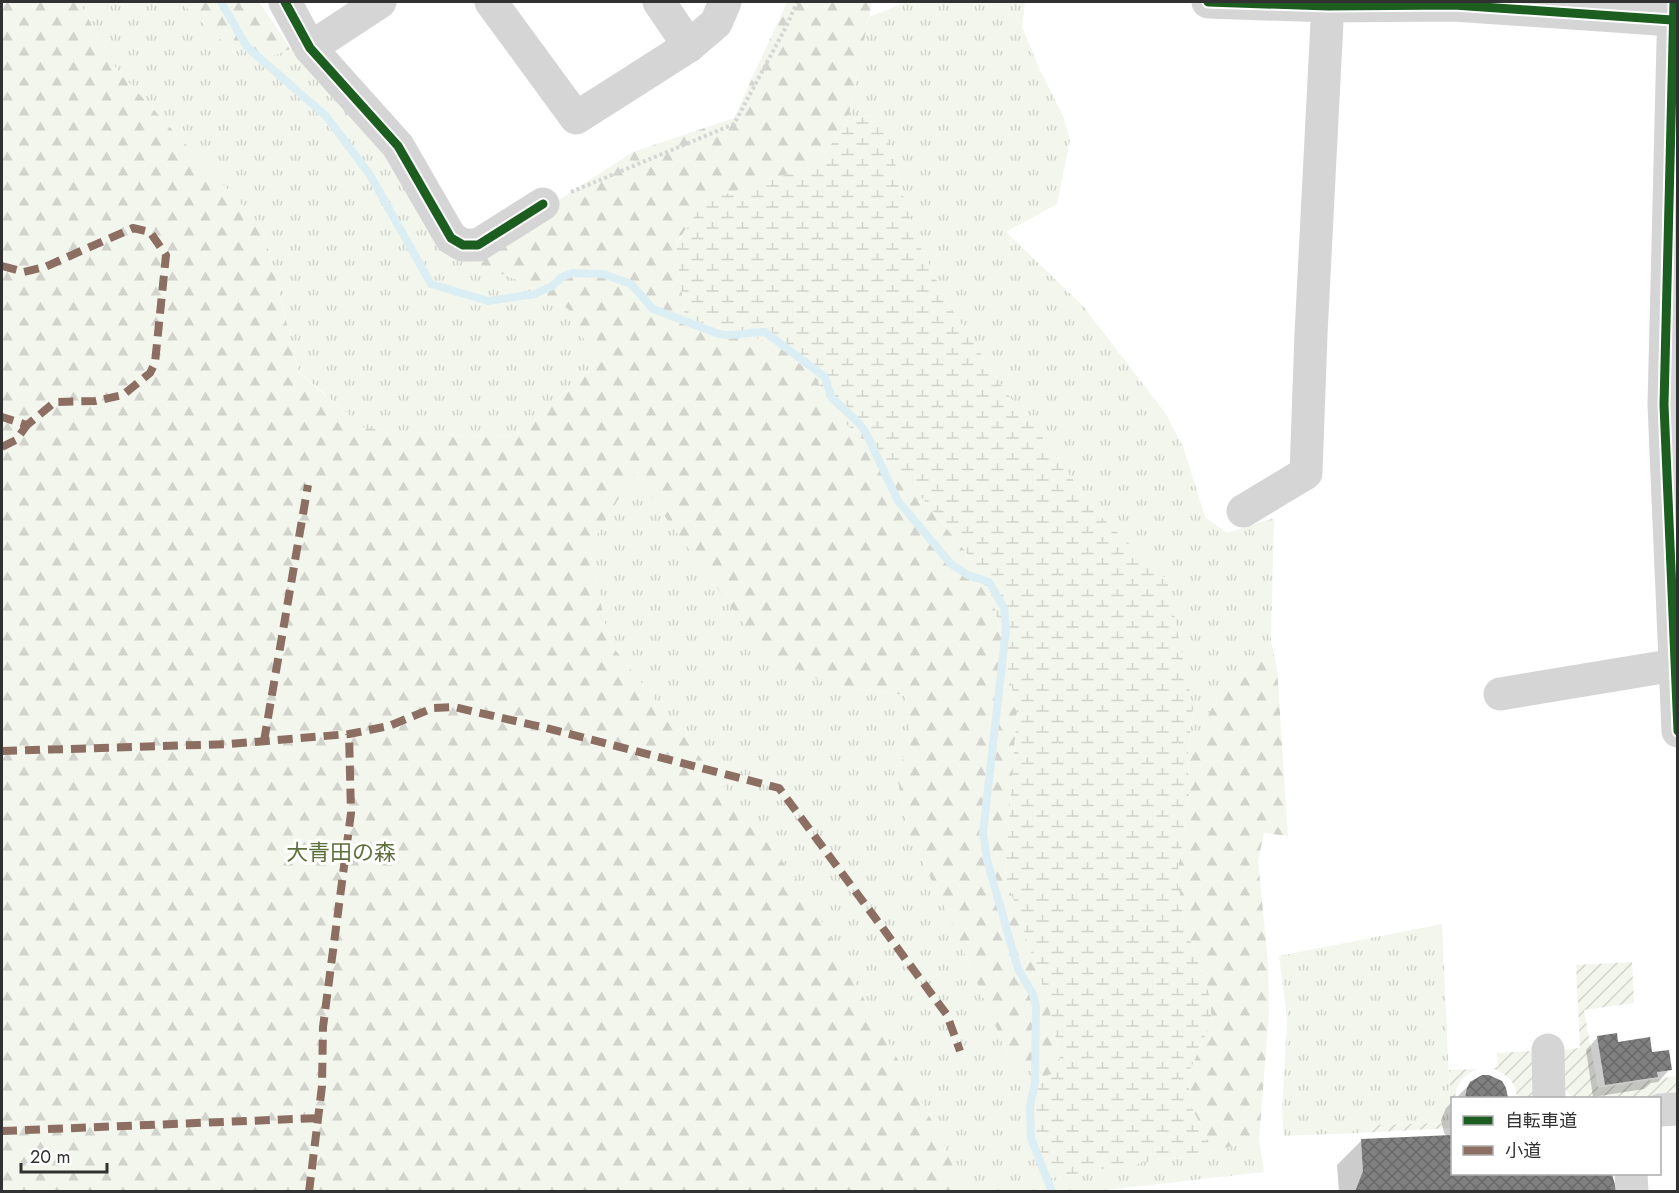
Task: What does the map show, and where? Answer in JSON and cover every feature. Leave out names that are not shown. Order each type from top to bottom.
[{"type":"street","points":[[285,2],[310,48],[398,146],[451,238],[463,245],[478,245],[543,204]]},
{"type":"street","points":[[310,48],[380,2]]},
{"type":"street","points":[[491,2],[576,118],[689,46],[716,23],[725,2]]},
{"type":"street","points":[[659,2],[689,46]]},
{"type":"street","points":[[1208,2],[1454,3],[1673,11],[1675,79],[1671,404],[1677,731]]},
{"type":"street","points":[[1243,511],[1306,473],[1328,4]]},
{"type":"street","points":[[1500,694],[1675,665]]},
{"type":"street","points":[[1548,1050],[1549,1097]]},
{"type":"street","points":[[1661,1110],[1677,1109]]},
{"type":"street","points":[[1631,1175],[1632,1191]]},
{"type":"path","points":[[543,204],[734,124],[797,2]]},
{"type":"green space","name":"大青田の森","points":[[2,2],[79,2],[117,70],[263,228],[299,373],[364,428],[467,437],[515,435],[597,363],[568,309],[528,284],[466,260],[633,152],[734,118],[787,2],[872,2],[847,123],[816,165],[704,201],[676,244],[685,318],[776,344],[816,377],[829,407],[923,499],[973,561],[994,605],[1017,711],[1005,875],[1048,1002],[1062,1070],[1044,1077],[1010,1060],[947,912],[909,834],[897,777],[911,733],[905,695],[829,685],[764,652],[634,474],[589,547],[609,642],[801,885],[938,1132],[964,1191],[2,1192]]},
{"type":"green space","points":[[79,2],[181,2],[218,38],[262,59],[291,49],[338,94],[466,260],[528,284],[568,309],[597,363],[515,435],[467,437],[364,428],[299,372],[263,228],[117,70]]},
{"type":"green space","points":[[181,2],[259,2],[291,49],[262,59],[218,38]]},
{"type":"green space","points":[[906,2],[1025,2],[1022,27],[1063,116],[1070,140],[1057,204],[1006,232],[1083,306],[1166,414],[1184,449],[1205,517],[1227,533],[1274,518],[1271,641],[1249,667],[1225,683],[1188,754],[1193,708],[1130,546],[1096,512],[1040,434],[1005,391],[947,302],[920,246],[903,195],[892,150],[870,115],[847,123],[869,17]]},
{"type":"green space","points":[[870,115],[892,150],[903,195],[920,246],[947,302],[1005,391],[1040,434],[1096,512],[1167,580],[1193,708],[1188,754],[1189,800],[1177,876],[1184,922],[1209,994],[1212,1021],[1190,1070],[1189,1102],[1213,1151],[1045,1179],[1026,1109],[1044,1077],[1062,1069],[1048,1002],[1005,875],[1017,711],[994,605],[973,561],[923,499],[829,407],[816,377],[776,344],[685,318],[676,245],[704,201],[816,165],[847,123]]},
{"type":"green space","points":[[634,474],[765,652],[829,685],[905,695],[911,733],[897,777],[909,834],[947,912],[1010,1060],[1044,1077],[1026,1109],[1045,1179],[1213,1151],[1259,1139],[1264,1172],[1098,1191],[964,1191],[938,1132],[801,885],[609,642],[589,547]]},
{"type":"green space","points":[[1271,641],[1277,668],[1288,836],[1264,833],[1258,861],[1268,962],[1269,1014],[1259,1139],[1213,1151],[1189,1102],[1190,1070],[1212,1021],[1209,994],[1184,922],[1177,876],[1189,800],[1188,754],[1225,683],[1249,667]]},
{"type":"green space","points":[[1442,924],[1451,1123],[1372,1125],[1359,1133],[1284,1136],[1282,1113],[1287,1018],[1279,956]]},
{"type":"green space","points":[[1632,962],[1634,1003],[1584,1010],[1598,1088],[1677,1076],[1677,1097],[1574,1097],[1559,1085],[1559,1050],[1580,1048],[1576,965]]},
{"type":"green space","points":[[1536,1051],[1539,1097],[1517,1097],[1515,1087],[1510,1079],[1492,1068],[1498,1067],[1497,1053]]},
{"type":"green space","points":[[1478,1069],[1462,1080],[1455,1097],[1451,1097],[1451,1123],[1449,1070]]},
{"type":"green space","points":[[1451,1123],[1451,1128],[1359,1133],[1372,1125]]},
{"type":"building","points":[[1617,1033],[1618,1042],[1650,1037],[1652,1052],[1669,1050],[1672,1070],[1657,1072],[1658,1077],[1605,1085],[1597,1036]]},
{"type":"building","points":[[1482,1075],[1489,1075],[1502,1081],[1508,1097],[1465,1097],[1470,1082]]},
{"type":"building","points":[[1451,1135],[1451,1175],[1612,1175],[1617,1192],[1355,1192],[1363,1171],[1361,1139]]},
{"type":"waterway","points":[[221,2],[247,47],[326,116],[370,175],[431,284],[488,301],[535,294],[572,273],[603,274],[631,284],[653,309],[719,334],[765,332],[825,377],[831,397],[859,423],[866,433],[898,501],[951,564],[968,575],[989,582],[1004,608],[1006,629],[983,833],[987,860],[1018,969],[1033,994],[1036,1007],[1035,1082],[1030,1107],[1031,1138],[1052,1192]]},
{"type":"marked path","points":[[2,266],[24,272],[45,267],[133,228],[150,232],[166,255],[155,363],[150,373],[123,395],[95,401],[55,402],[27,425],[2,417]]},
{"type":"marked path","points":[[2,447],[16,440],[27,425]]},
{"type":"marked path","points":[[264,741],[308,485]]},
{"type":"marked path","points":[[2,751],[230,744],[349,734],[389,726],[433,708],[454,707],[546,728],[779,788],[947,1015],[960,1051]]},
{"type":"marked path","points":[[309,1192],[322,1086],[323,1027],[351,813],[349,734]]},
{"type":"marked path","points":[[2,1131],[319,1118]]},
{"type":"cycle path","points":[[285,2],[310,48],[398,146],[451,238],[463,245],[478,245],[543,204]]},
{"type":"cycle path","points":[[1208,2],[1328,6],[1454,5],[1672,20]]},
{"type":"cycle path","points":[[1674,2],[1664,405],[1678,731]]}]
